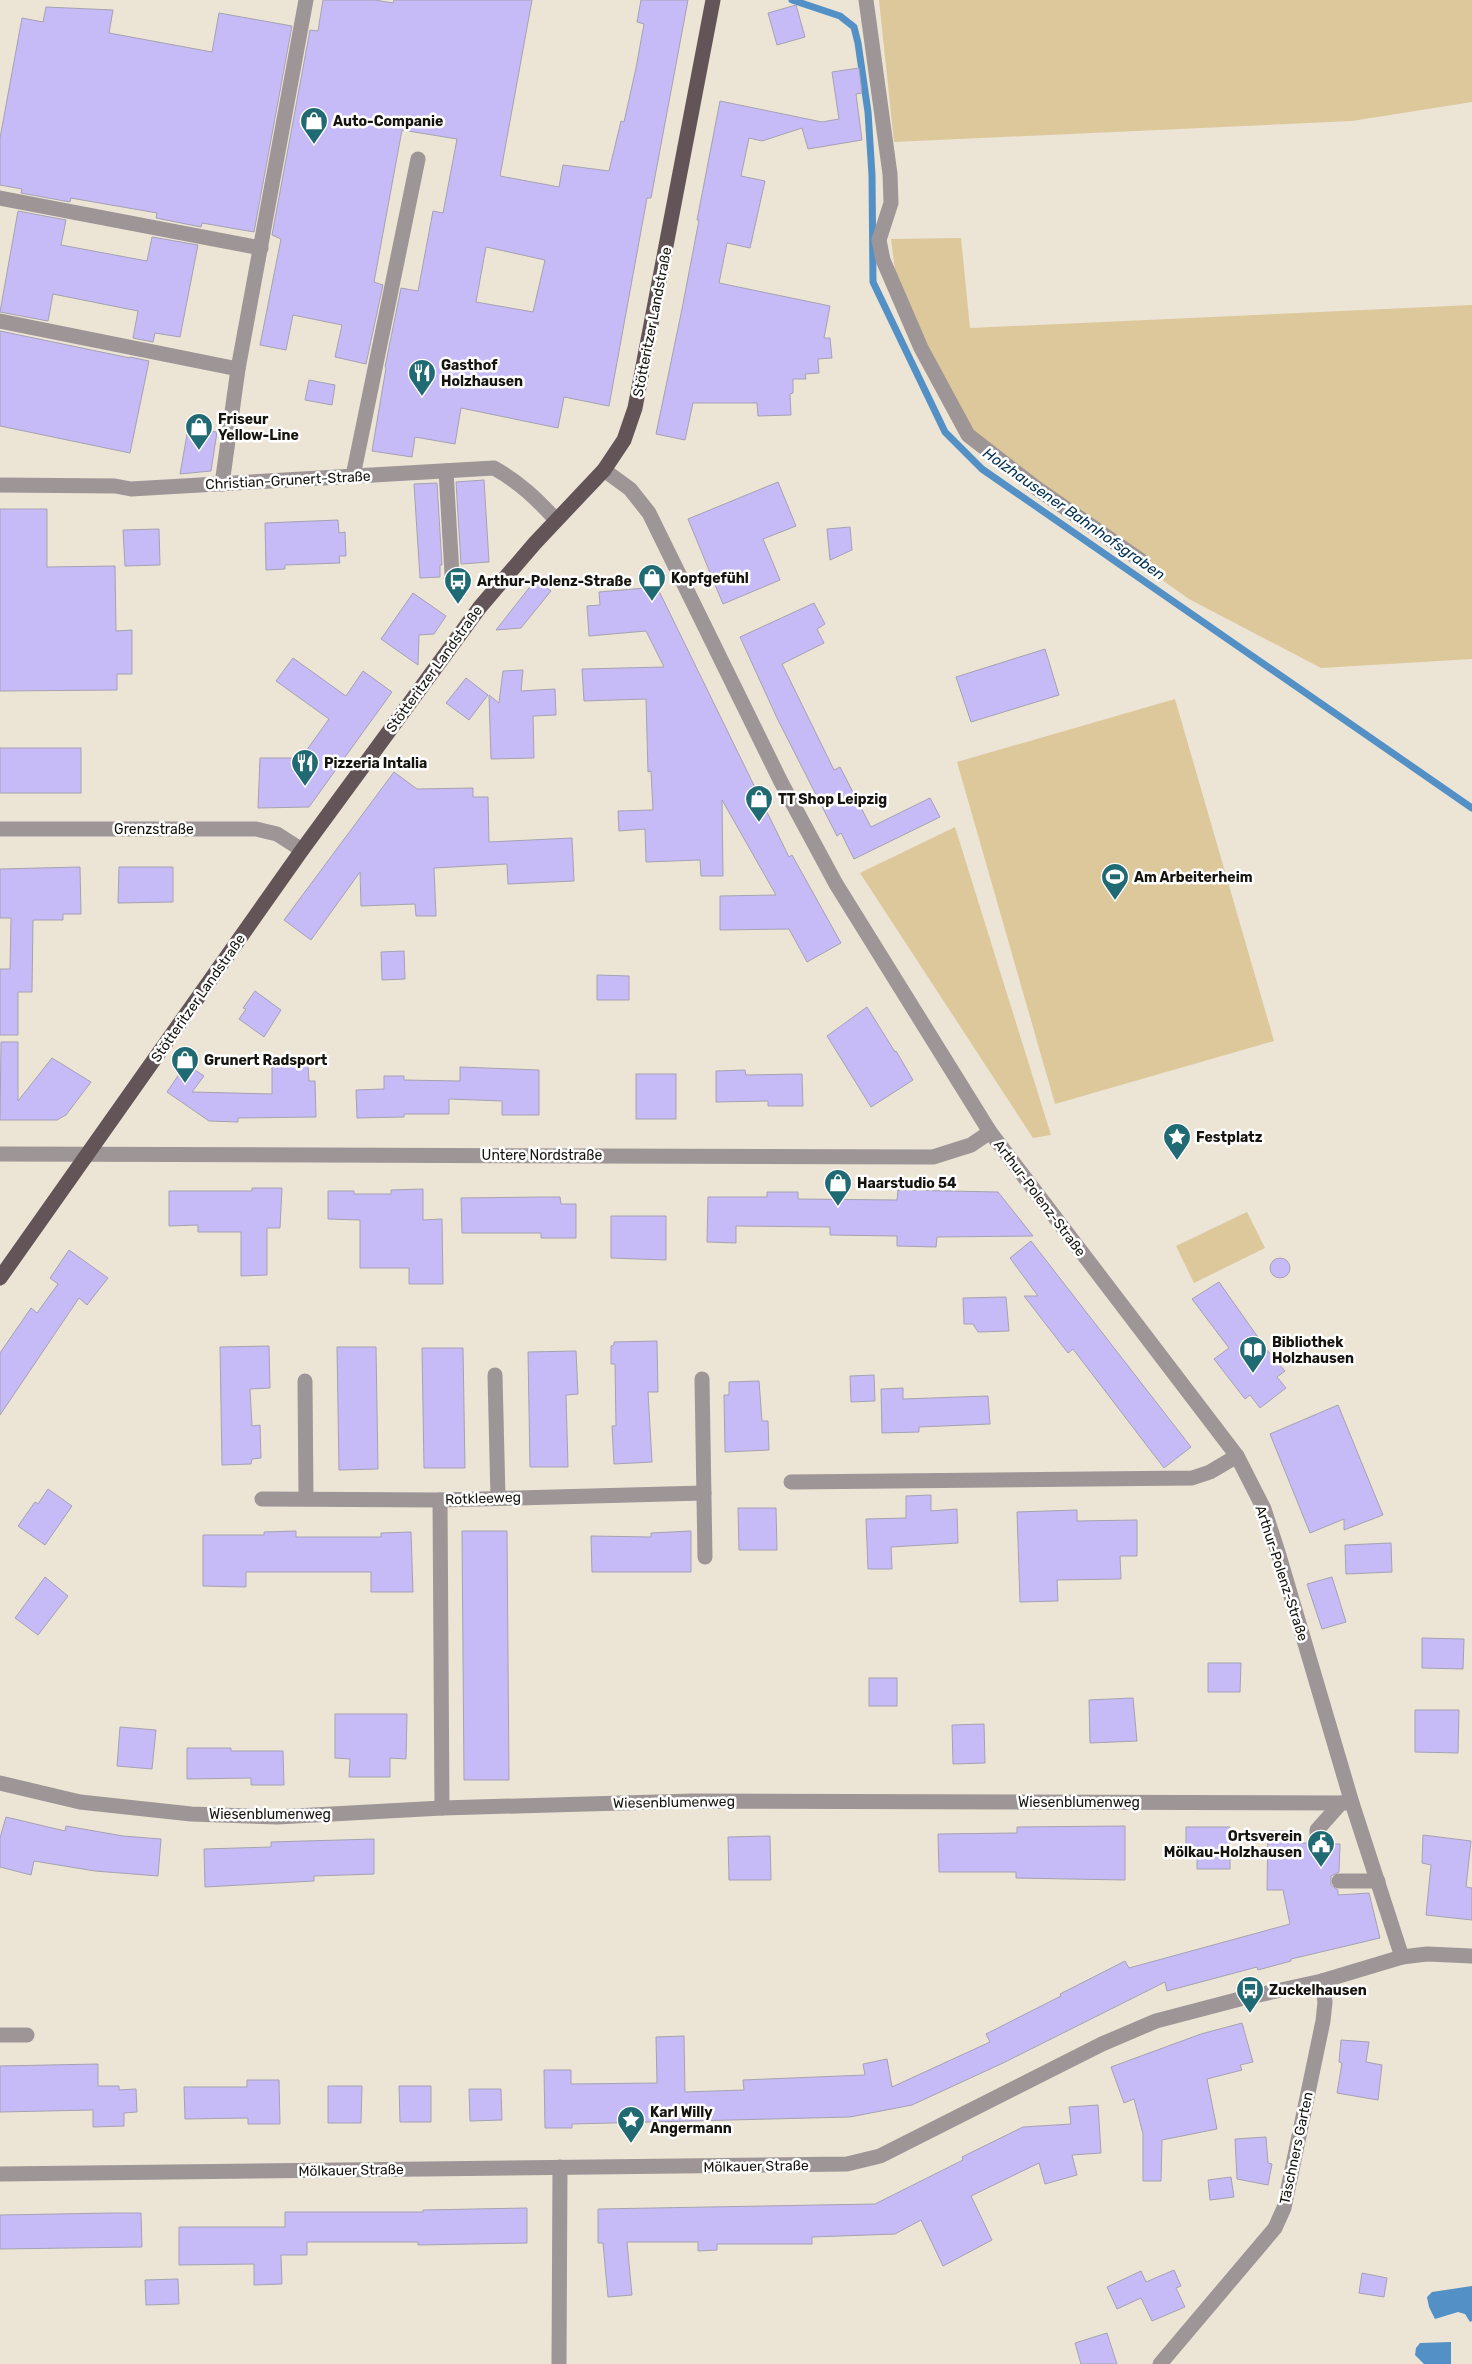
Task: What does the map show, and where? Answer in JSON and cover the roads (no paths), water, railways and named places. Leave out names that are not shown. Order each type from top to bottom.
[{"type":"main road","name":"Stötteritzer Landstraße","points":[[0,1278],[302,850],[480,607],[556,520],[604,470],[624,440],[635,408],[713,0]]},
{"type":"street","points":[[222,484],[238,369],[306,0]]},
{"type":"street","points":[[866,0],[890,174],[891,203],[879,240],[883,260],[890,278],[921,348],[968,435],[1035,487],[1143,562]]},
{"type":"street","points":[[354,476],[418,159]]},
{"type":"street","points":[[0,198],[260,248]]},
{"type":"street","points":[[0,321],[238,369]]},
{"type":"street","name":"Christian-Grunert-Straße","points":[[0,485],[116,486],[131,489],[494,468],[530,491],[556,520]]},
{"type":"street","name":"Arthur-Polenz-Straße","points":[[604,470],[630,489],[648,513],[782,782],[836,884],[990,1132],[1237,1456],[1264,1509],[1278,1552],[1347,1803],[1378,1881],[1402,1958]]},
{"type":"street","points":[[446,471],[452,574]]},
{"type":"street","name":"Grenzstraße","points":[[0,829],[256,828],[277,834],[302,850]]},
{"type":"street","name":"Untere Nordstraße","points":[[0,1154],[933,1157],[972,1145],[990,1132]]},
{"type":"street","points":[[495,1375],[498,1498]]},
{"type":"street","points":[[702,1379],[705,1557]]},
{"type":"street","points":[[305,1382],[306,1499]]},
{"type":"street","points":[[791,1482],[1192,1478],[1210,1472],[1237,1456]]},
{"type":"street","name":"Rotkleeweg","points":[[262,1499],[440,1500],[704,1493]]},
{"type":"street","points":[[440,1500],[442,1808]]},
{"type":"street","name":"Wiesenblumenweg","points":[[0,1783],[80,1802],[191,1814],[277,1817],[442,1808],[693,1801],[1347,1803]]},
{"type":"street","points":[[1317,1843],[1317,1830],[1347,1803]]},
{"type":"street","points":[[1339,1881],[1378,1881]]},
{"type":"street","name":"Mölkauer Straße","points":[[0,2174],[847,2164],[880,2156],[1102,2044],[1156,2021],[1240,1999],[1322,1981],[1402,1958],[1427,1954],[1472,1956]]},
{"type":"street","name":"Täschners Garten","points":[[1160,2364],[1264,2242],[1275,2228],[1284,2208],[1323,2021],[1326,2002],[1322,1981]]},
{"type":"street","points":[[0,2035],[27,2035]]},
{"type":"street","points":[[559,2364],[560,2167]]},
{"type":"water","points":[[1472,2286],[1472,2321],[1470,2322],[1465,2314],[1458,2312],[1435,2319],[1429,2307],[1427,2297],[1432,2292]]},
{"type":"water","points":[[1451,2342],[1451,2364],[1424,2364],[1415,2355],[1416,2348],[1420,2343]]},
{"type":"waterway","name":"Holzhausener Bahnhofsgraben","points":[[792,0],[840,16],[854,27],[868,112],[872,175],[873,282],[945,432],[982,469],[1472,808]]},
{"type":"place","name":"Auto-Companie","points":[[314,145]]},
{"type":"place","name":"Gasthof Holzhausen","points":[[422,397]]},
{"type":"place","name":"Friseur Yellow-Line","points":[[199,451]]},
{"type":"place","name":"Kopfgefühl","points":[[652,602]]},
{"type":"place","name":"Arthur-Polenz-Straße","points":[[458,605]]},
{"type":"place","name":"Pizzeria Intalia","points":[[305,787]]},
{"type":"place","name":"TT Shop Leipzig","points":[[759,823]]},
{"type":"place","name":"Am Arbeiterheim","points":[[1115,901]]},
{"type":"place","name":"Grunert Radsport","points":[[185,1084]]},
{"type":"place","name":"Festplatz","points":[[1177,1161]]},
{"type":"place","name":"Haarstudio 54","points":[[838,1207]]},
{"type":"place","name":"Bibliothek Holzhausen","points":[[1253,1374]]},
{"type":"place","name":"Ortsverein Mölkau-Holzhausen","points":[[1321,1868]]},
{"type":"place","name":"Zuckelhausen","points":[[1250,2014]]},
{"type":"place","name":"Karl Willy Angermann","points":[[631,2144]]}]
